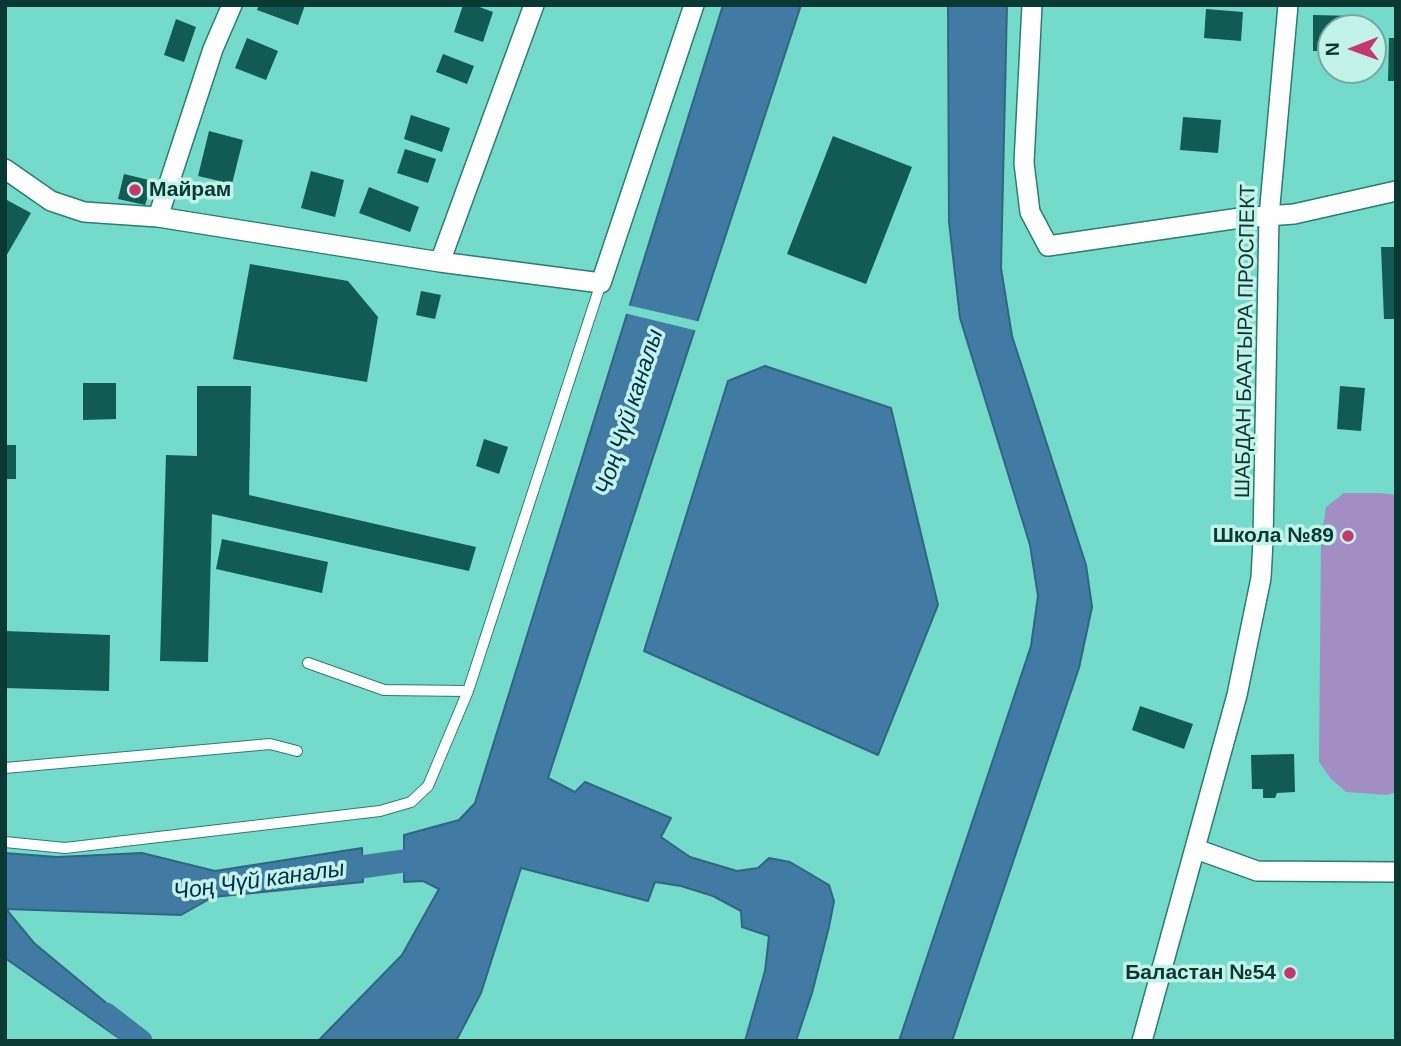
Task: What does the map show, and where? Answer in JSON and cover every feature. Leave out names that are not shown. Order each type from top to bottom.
[{"type":"street","points":[[158,217],[213,49],[232,5]]},
{"type":"street","points":[[440,262],[534,5]]},
{"type":"street","points":[[5,169],[51,201],[85,212],[158,217],[440,262],[601,283],[694,5]]},
{"type":"street","points":[[1032,5],[1024,163],[1030,212],[1048,246],[1240,218],[1294,214],[1396,191]]},
{"type":"street","name":"ШАБДАН БААТЫРА ПРОСПЕКТ","points":[[1142,1041],[1237,695],[1261,578],[1264,541],[1269,216],[1288,5]]},
{"type":"street","points":[[1196,849],[1256,871],[1396,872]]},
{"type":"lane","points":[[5,842],[65,848],[380,811],[411,802],[428,786],[468,691],[601,283]]},
{"type":"lane","points":[[308,663],[384,690],[468,691]]},
{"type":"lane","points":[[5,768],[270,744],[297,751]]},
{"type":"shaded area","points":[[1344,493],[1396,495],[1396,792],[1387,795],[1346,792],[1331,779],[1319,762],[1321,540],[1326,507]]},
{"type":"water","points":[[723,5],[801,5],[548,778],[575,792],[585,782],[671,818],[661,837],[690,857],[737,871],[758,868],[769,858],[790,862],[829,885],[834,901],[829,927],[796,1041],[745,1041],[765,971],[769,936],[742,927],[741,911],[713,896],[681,886],[655,882],[648,901],[521,868],[481,993],[456,1041],[318,1041],[402,955],[439,889],[423,881],[404,882],[404,835],[459,820],[475,803]]},
{"type":"water","points":[[948,5],[1007,5],[1001,268],[1012,336],[1086,565],[1092,607],[1079,668],[952,1041],[899,1041],[1031,646],[1038,596],[1030,545],[960,318],[949,222]]},
{"type":"water","points":[[765,366],[891,408],[938,605],[878,755],[644,651],[728,381]]},
{"type":"water","points":[[362,848],[363,882],[213,897],[181,915],[6,909],[34,943],[134,1026],[123,1041],[5,958],[5,853],[57,857],[142,853],[215,871]]},
{"type":"pier","points":[[627,305],[701,322],[698,331],[624,313]]},
{"type":"building","points":[[259,5],[305,5],[298,25],[257,10]]},
{"type":"building","points":[[463,5],[474,5],[493,12],[483,42],[454,32]]},
{"type":"building","points":[[1206,9],[1243,12],[1241,41],[1204,38]]},
{"type":"building","points":[[1313,15],[1317,15],[1317,51],[1313,51]]},
{"type":"building","points":[[176,19],[196,27],[184,62],[164,55]]},
{"type":"building","points":[[247,38],[278,51],[266,80],[235,68]]},
{"type":"building","points":[[1389,38],[1396,38],[1396,81],[1388,81]]},
{"type":"building","points":[[443,54],[474,66],[467,84],[436,72]]},
{"type":"building","points":[[411,115],[450,128],[442,152],[404,139]]},
{"type":"building","points":[[1183,117],[1221,120],[1218,153],[1180,150]]},
{"type":"building","points":[[209,131],[243,140],[232,184],[198,176]]},
{"type":"building","points":[[833,136],[912,167],[866,284],[787,254]]},
{"type":"building","points":[[405,149],[436,159],[428,183],[397,173]]},
{"type":"building","points":[[311,171],[344,180],[335,217],[301,208]]},
{"type":"building","name":"Майрам","points":[[124,174],[153,181],[145,205],[118,199]]},
{"type":"building","points":[[369,187],[419,207],[410,232],[359,213]]},
{"type":"building","points":[[5,199],[31,213],[5,258]]},
{"type":"building","points":[[1381,247],[1396,247],[1396,319],[1384,319]]},
{"type":"building","points":[[250,264],[348,281],[378,317],[367,382],[233,359]]},
{"type":"building","points":[[421,291],[441,295],[435,319],[416,315]]},
{"type":"building","points":[[83,383],[116,383],[116,419],[83,420]]},
{"type":"building","points":[[197,386],[251,386],[249,495],[476,547],[469,571],[212,514],[208,662],[160,661],[166,455],[197,456]]},
{"type":"building","points":[[1340,386],[1365,388],[1361,431],[1337,429]]},
{"type":"building","points":[[484,439],[508,447],[499,474],[476,466]]},
{"type":"building","points":[[5,445],[16,445],[16,479],[5,479]]},
{"type":"building","points":[[222,539],[328,562],[322,593],[216,569]]},
{"type":"building","points":[[5,631],[110,635],[109,691],[5,688]]},
{"type":"building","points":[[1140,706],[1193,724],[1184,749],[1132,730]]},
{"type":"building","points":[[1294,754],[1295,792],[1277,793],[1275,798],[1263,798],[1263,789],[1252,789],[1251,755]]},
{"type":"waterway","name":"Чоң Чүй каналы","points":[[332,871],[433,857]]},
{"type":"waterway","points":[[106,1014],[141,1041]]},
{"type":"place","name":"Майрам","points":[[135,190]]},
{"type":"place","name":"Школа №89","points":[[1348,536]]},
{"type":"place","name":"Баластан №54","points":[[1290,973]]}]
